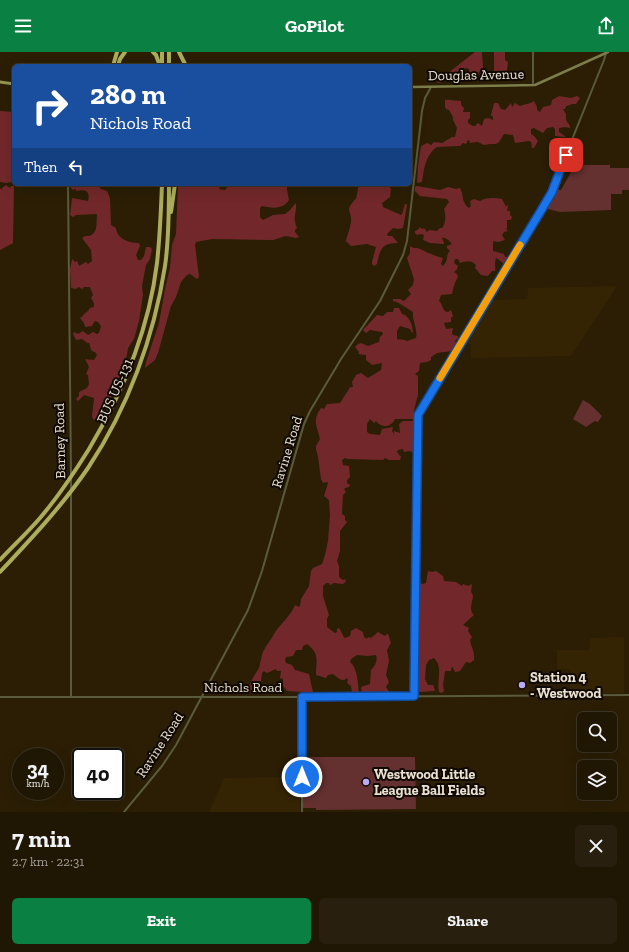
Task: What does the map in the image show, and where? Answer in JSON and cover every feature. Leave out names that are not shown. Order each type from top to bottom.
[{"type":"highway","points":[[114,64],[117,52]]},
{"type":"highway","points":[[119,64],[125,52]]},
{"type":"highway","points":[[153,52],[160,64]]},
{"type":"highway","points":[[161,64],[162,52]]},
{"type":"highway","points":[[169,64],[170,52]]},
{"type":"highway","points":[[179,52],[185,64]]},
{"type":"highway","name":"BUS US-131","points":[[0,560],[40,518],[63,490],[97,436],[118,397],[142,331],[153,285],[160,237],[162,186]]},
{"type":"highway","name":"BUS US-131","points":[[0,572],[51,517],[79,481],[116,419],[135,378],[150,333],[164,272],[169,226],[169,186]]},
{"type":"highway","points":[[169,226],[175,186]]},
{"type":"main road","name":"Douglas Avenue","points":[[412,87],[533,85],[607,53]]},
{"type":"main road","points":[[0,82],[12,84]]},
{"type":"street","points":[[533,52],[533,85]]},
{"type":"street","points":[[414,696],[418,415],[549,196],[607,53]]},
{"type":"street","points":[[601,55],[603,62]]},
{"type":"street","name":"Ravine Road","points":[[124,812],[162,766],[179,739],[235,635],[254,595],[304,424],[310,411],[341,359],[380,301],[404,251],[407,240],[422,111],[425,98],[431,87]]},
{"type":"street","name":"Barney Road","points":[[68,186],[71,468],[71,697]]},
{"type":"street","name":"Nichols Road","points":[[0,697],[629,695]]},
{"type":"street","points":[[302,697],[302,812]]},
{"type":"shaded area","points":[[475,52],[482,52],[483,68],[479,72],[478,76],[470,77],[469,69],[467,68],[459,70],[452,79],[446,79],[443,82],[437,83],[444,76]]},
{"type":"shaded area","points":[[494,52],[505,52],[505,60],[508,62],[507,71],[494,71]]},
{"type":"shaded area","points":[[559,96],[571,98],[577,96],[580,98],[576,104],[566,106],[565,109],[563,109],[566,114],[566,120],[570,126],[570,128],[559,128],[559,132],[565,137],[555,136],[555,129],[553,127],[547,128],[543,133],[534,128],[531,129],[531,134],[538,141],[534,148],[532,148],[531,142],[529,141],[515,143],[513,135],[504,134],[496,144],[484,145],[478,142],[469,143],[470,141],[468,140],[466,144],[463,143],[460,146],[437,147],[428,158],[424,168],[422,182],[417,183],[421,146],[427,143],[431,145],[434,142],[442,143],[452,137],[455,137],[457,128],[449,110],[445,107],[445,100],[461,101],[461,105],[464,108],[463,112],[470,112],[470,118],[468,120],[469,123],[475,126],[478,123],[482,126],[484,119],[488,118],[493,120],[491,115],[494,103],[498,103],[501,109],[505,110],[511,103],[512,107],[515,103],[520,106],[534,101],[537,110],[540,112],[543,107],[551,105],[552,100]]},
{"type":"shaded area","points":[[0,111],[12,112],[12,182],[0,182]]},
{"type":"shaded area","points":[[575,165],[610,165],[610,168],[629,168],[629,190],[622,190],[622,194],[611,194],[611,210],[560,212],[544,208],[555,189],[561,190]]},
{"type":"shaded area","points":[[6,185],[10,188],[11,186],[14,186],[13,243],[0,250],[0,188],[2,190],[2,188]]},
{"type":"shaded area","points":[[99,186],[101,189],[107,191],[110,198],[111,225],[116,228],[121,238],[124,240],[139,243],[140,246],[136,255],[138,260],[141,260],[144,256],[146,247],[150,247],[152,249],[144,275],[139,321],[134,339],[128,348],[122,371],[114,392],[104,411],[94,420],[92,417],[94,398],[84,395],[78,401],[76,399],[79,396],[79,392],[87,388],[89,384],[88,375],[86,374],[89,367],[85,359],[94,360],[97,355],[91,350],[89,343],[82,339],[76,340],[73,334],[74,332],[78,334],[83,331],[88,335],[93,332],[97,334],[99,333],[101,326],[95,321],[92,326],[85,327],[80,318],[90,308],[94,307],[94,303],[91,298],[93,295],[90,287],[84,287],[82,289],[79,287],[76,289],[71,288],[70,270],[72,259],[75,262],[77,261],[79,266],[86,262],[88,264],[92,261],[91,250],[82,238],[95,232],[97,214],[76,215],[73,217],[70,215],[72,198],[88,201],[89,195],[88,192],[84,190],[76,191],[76,189],[73,190],[70,187]]},
{"type":"shaded area","points":[[178,186],[219,186],[219,189],[225,190],[228,186],[287,186],[289,200],[284,205],[277,208],[262,206],[260,208],[260,217],[263,220],[273,215],[285,214],[296,203],[295,218],[297,228],[295,232],[299,237],[296,238],[286,236],[273,240],[212,239],[196,242],[195,245],[199,277],[197,279],[190,274],[187,275],[181,282],[171,306],[158,353],[155,360],[145,368],[159,323],[170,268],[172,245],[176,234]]},
{"type":"shaded area","points":[[359,186],[389,186],[391,189],[390,197],[382,203],[383,207],[401,215],[405,204],[407,205],[403,228],[393,228],[387,234],[388,236],[392,236],[398,243],[388,244],[382,248],[377,264],[374,266],[372,262],[376,247],[367,244],[351,246],[346,241],[351,222],[349,209],[356,199]]},
{"type":"shaded area","points":[[417,186],[440,190],[448,187],[456,189],[460,188],[465,204],[469,208],[471,206],[470,201],[474,199],[480,201],[488,198],[502,199],[506,207],[507,205],[508,206],[507,211],[510,211],[510,215],[512,217],[511,220],[507,220],[506,229],[508,231],[504,232],[502,235],[505,240],[493,242],[493,251],[504,254],[505,257],[508,257],[504,264],[496,258],[495,271],[492,271],[488,276],[481,275],[475,268],[476,265],[474,263],[469,261],[460,263],[458,259],[455,259],[454,263],[458,266],[454,272],[458,277],[452,294],[441,295],[439,301],[446,312],[451,310],[453,316],[451,318],[451,322],[444,323],[446,329],[453,328],[453,335],[458,336],[458,338],[455,341],[456,343],[452,351],[437,353],[431,357],[431,360],[420,363],[419,371],[415,374],[418,376],[418,395],[414,410],[414,419],[395,419],[391,424],[383,426],[376,421],[374,423],[370,419],[367,424],[367,432],[370,434],[380,435],[382,429],[393,427],[392,431],[394,434],[394,431],[400,433],[399,424],[403,421],[413,421],[414,453],[410,451],[404,452],[403,449],[398,450],[397,452],[401,457],[400,460],[389,460],[385,458],[383,460],[345,458],[342,460],[343,465],[349,466],[350,477],[347,480],[347,483],[350,485],[344,489],[346,492],[343,495],[342,514],[345,516],[345,520],[347,522],[340,531],[340,551],[337,561],[339,566],[339,577],[343,580],[345,579],[346,581],[343,584],[334,583],[330,585],[329,583],[326,583],[323,586],[323,596],[329,615],[327,619],[327,627],[335,633],[339,628],[345,638],[350,636],[351,631],[356,628],[363,632],[364,637],[367,639],[368,637],[371,638],[378,632],[385,636],[388,634],[391,643],[387,650],[389,661],[386,675],[389,682],[386,687],[390,693],[362,694],[361,687],[370,684],[371,670],[376,663],[376,655],[357,655],[351,659],[350,662],[355,668],[356,672],[359,694],[352,693],[351,686],[347,683],[347,678],[341,680],[333,674],[328,675],[326,678],[316,675],[316,654],[307,644],[303,646],[302,650],[296,650],[293,656],[286,657],[285,660],[286,663],[292,665],[295,670],[309,674],[313,692],[287,691],[283,686],[283,679],[280,678],[281,671],[277,671],[276,669],[267,673],[264,671],[262,673],[261,681],[256,683],[252,694],[248,690],[259,668],[264,650],[276,630],[291,613],[295,605],[300,606],[301,599],[309,586],[311,571],[313,568],[322,564],[325,555],[328,541],[330,515],[329,500],[324,496],[328,483],[323,483],[321,479],[316,449],[320,439],[316,423],[318,412],[321,408],[324,409],[327,404],[340,403],[350,387],[353,387],[352,382],[356,375],[361,373],[368,378],[381,370],[382,363],[372,365],[366,360],[366,355],[358,354],[359,352],[355,347],[361,343],[368,346],[379,342],[380,337],[383,334],[382,332],[370,330],[366,333],[363,330],[377,315],[383,316],[387,312],[393,312],[394,308],[399,308],[402,314],[405,315],[410,321],[413,332],[412,333],[410,329],[400,326],[397,331],[397,339],[407,341],[416,338],[413,312],[393,301],[393,299],[400,299],[404,301],[411,294],[408,290],[413,285],[414,279],[407,258],[410,253],[410,246],[443,258],[441,264],[443,266],[450,251],[447,246],[452,244],[446,239],[442,238],[444,244],[430,243],[423,240],[424,235],[417,235],[415,233],[415,231],[420,227],[422,229],[424,228],[427,232],[429,230],[437,231],[442,228],[445,219],[444,209],[449,202],[447,199],[420,196],[415,191],[415,187]]},
{"type":"shaded area","points":[[617,286],[571,356],[471,358],[471,344],[462,343],[488,300],[527,299],[528,288]]},
{"type":"shaded area","points":[[583,400],[590,404],[602,416],[598,422],[595,421],[586,427],[573,419]]},
{"type":"shaded area","points":[[428,571],[436,571],[443,576],[444,581],[456,582],[462,586],[463,584],[468,586],[472,584],[471,592],[473,595],[471,610],[474,615],[463,625],[469,628],[468,631],[472,637],[470,640],[474,660],[470,663],[466,662],[460,671],[455,672],[452,666],[451,671],[445,671],[443,685],[444,691],[442,693],[439,692],[438,685],[439,667],[434,658],[429,660],[426,665],[425,679],[428,685],[433,685],[435,690],[420,692],[416,688],[417,580],[419,583],[426,583]]},
{"type":"shaded area","points":[[624,637],[624,693],[570,693],[570,669],[557,669],[557,650],[589,650],[590,638]]},
{"type":"shaded area","name":"Westwood Little League Ball Fields","points":[[303,757],[415,757],[416,809],[316,810],[316,808],[303,808]]},
{"type":"shaded area","points":[[301,777],[300,812],[209,812],[224,778]]},
{"type":"slow traffic","points":[[440,378],[520,245]]},
{"type":"place","name":"Station 4 - Westwood","points":[[522,685]]},
{"type":"place","name":"Westwood Little League Ball Fields","points":[[366,782]]},
{"type":"route","points":[[302,777],[302,697],[414,696],[418,415],[552,192],[566,155]]}]
